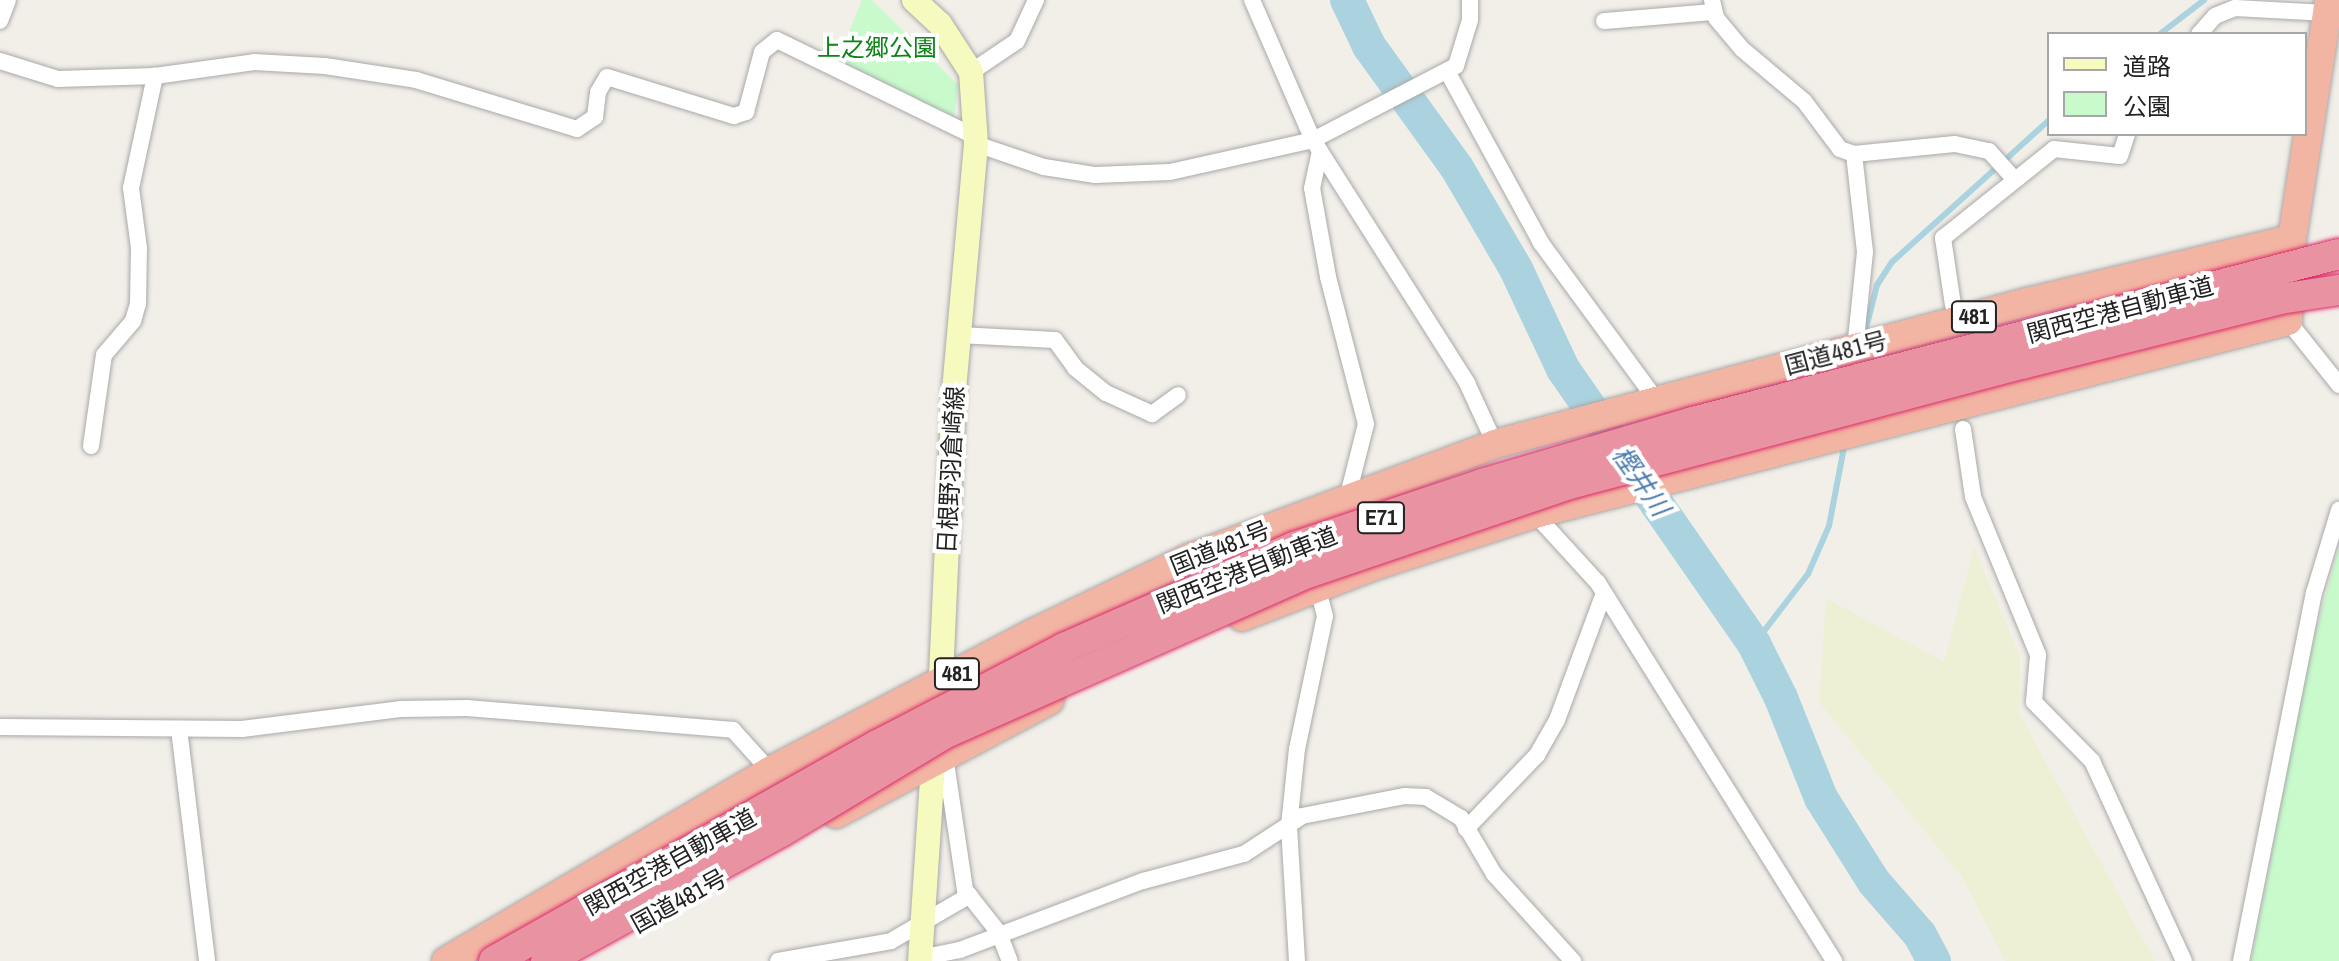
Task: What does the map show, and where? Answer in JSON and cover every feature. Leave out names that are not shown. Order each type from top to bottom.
[{"type":"highway","points":[[2288,321],[2292,239],[2328,6]]},
{"type":"highway","name":"国道481号","points":[[446,961],[770,771],[1189,558],[1495,444],[1855,348],[2292,239]]},
{"type":"highway","name":"関西空港自動車道","points":[[494,961],[878,745],[1051,655],[1294,547],[1482,484],[1693,422],[2339,254]]},
{"type":"highway","name":"関西空港自動車道","points":[[546,961],[781,832],[946,733],[1302,575],[1570,484],[2022,364],[2280,299],[2339,290]]},
{"type":"highway","name":"国道481号","points":[[574,961],[1086,681],[1317,587],[1535,514],[2288,321]]},
{"type":"main road","name":"日根野羽倉崎線","points":[[914,0],[940,24],[971,72],[976,140],[959,335],[939,760],[920,960]]},
{"type":"street","points":[[0,21],[8,0]]},
{"type":"street","points":[[971,72],[1017,41],[1036,0]]},
{"type":"street","points":[[1252,0],[1316,145],[1467,383],[1495,444]]},
{"type":"street","points":[[0,61],[58,79],[155,76],[254,62],[325,66],[416,80],[577,129],[595,117],[598,92],[607,77],[734,116],[746,112],[762,52],[777,40],[976,140],[1044,167],[1095,175],[1170,172],[1316,145],[1456,66],[1470,20],[1470,0]]},
{"type":"street","points":[[1604,21],[1713,6],[1742,49],[1804,101],[1840,149],[1854,154],[1955,144],[1989,151],[2015,180]]},
{"type":"street","points":[[2201,32],[2215,16],[2235,8],[2328,6]]},
{"type":"street","points":[[1447,71],[1541,243],[1657,401]]},
{"type":"street","points":[[91,446],[104,355],[133,321],[138,304],[139,248],[131,188],[155,76]]},
{"type":"street","points":[[1953,305],[1943,238],[2054,149],[2120,156],[2126,136]]},
{"type":"street","points":[[1316,145],[1312,188],[1328,277],[1366,424],[1347,499]]},
{"type":"street","points":[[1854,154],[1865,252],[1855,348]]},
{"type":"street","points":[[2288,321],[2339,385]]},
{"type":"street","points":[[959,335],[1055,340],[1075,368],[1106,393],[1152,414],[1178,395]]},
{"type":"street","points":[[1963,429],[1973,497],[2038,655],[2034,702],[2092,761],[2184,961]]},
{"type":"street","points":[[2241,961],[2314,593],[2339,510]]},
{"type":"street","points":[[1535,514],[1604,593],[1834,961]]},
{"type":"street","points":[[1297,961],[1289,826],[1297,749],[1325,616],[1317,587]]},
{"type":"street","points":[[1466,829],[1537,755],[1557,720],[1604,593]]},
{"type":"street","points":[[0,727],[268,728],[400,709],[467,708],[733,730],[770,771]]},
{"type":"street","points":[[179,729],[207,961]]},
{"type":"street","points":[[939,760],[970,895],[999,933],[1010,961]]},
{"type":"street","points":[[920,960],[1143,881],[1244,854],[1302,816],[1405,796],[1446,807],[1466,829],[1494,874],[1573,961]]},
{"type":"street","points":[[778,961],[891,941],[970,895]]},
{"type":"green space","name":"上之郷公園","points":[[862,0],[872,0],[958,85],[953,126],[837,62]]},
{"type":"green space","points":[[1974,547],[2020,658],[2019,713],[2155,961],[2005,961],[1962,877],[1819,702],[1826,598],[1944,662]]},
{"type":"green space","points":[[2339,547],[2339,961],[2251,961],[2309,654]]},
{"type":"waterway","name":"樫井川","points":[[1347,0],[1369,46],[1457,168],[1516,269],[1563,369],[1754,644],[1781,698],[1821,798],[1874,882],[1920,935],[1934,961]]},
{"type":"waterway","points":[[2163,32],[2204,0]]},
{"type":"waterway","points":[[1864,336],[1877,285],[1892,262],[2047,122]]},
{"type":"waterway","points":[[1754,644],[1808,574],[1829,526],[1845,442]]}]
